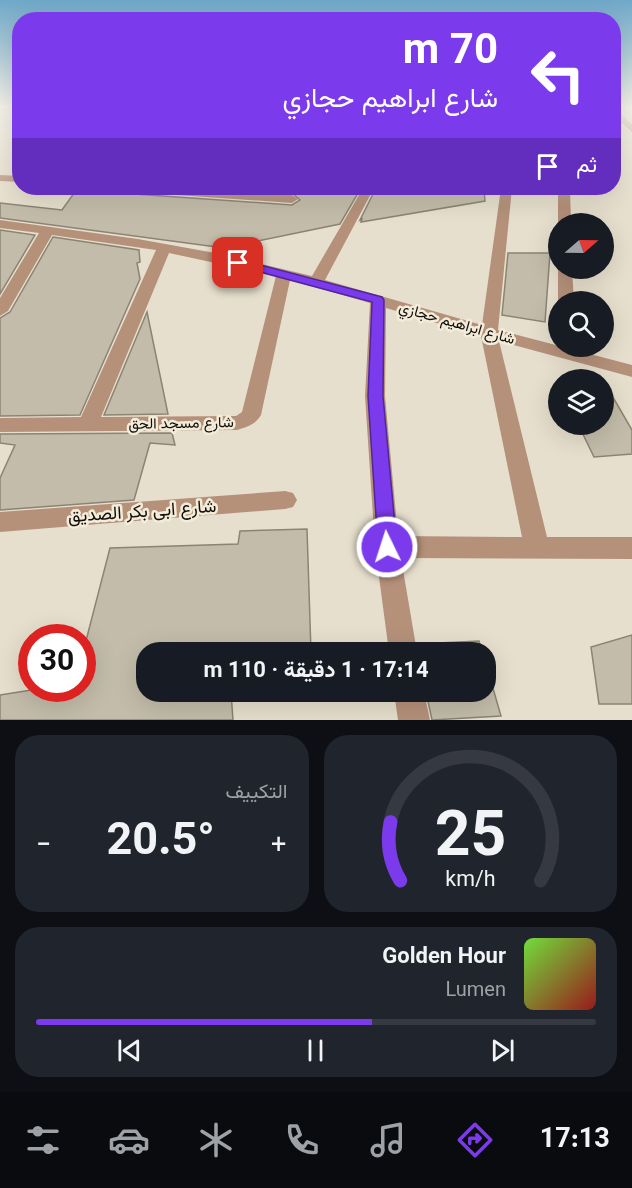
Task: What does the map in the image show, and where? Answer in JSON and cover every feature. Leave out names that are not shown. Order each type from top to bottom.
[{"type":"street","points":[[235,195],[292,199]]},
{"type":"street","points":[[316,282],[364,195]]},
{"type":"street","points":[[506,195],[489,333],[537,548]]},
{"type":"street","points":[[564,195],[565,213]]},
{"type":"street","name":"شارع ابراهيم حجازي","points":[[0,224],[164,248],[284,273],[489,333],[548,346]]},
{"type":"street","points":[[0,311],[48,230]]},
{"type":"street","points":[[88,424],[164,248]]},
{"type":"street","name":"شارع مسجد الحق","points":[[0,425],[237,423],[249,418],[284,273]]},
{"type":"street","points":[[378,300],[375,396],[387,547],[402,642]]},
{"type":"street","name":"شارع ابراهيم حجازي","points":[[588,357],[632,371]]},
{"type":"street","name":"شارع ابى بكر الصديق","points":[[0,522],[285,500]]},
{"type":"street","points":[[387,547],[632,548]]},
{"type":"street","points":[[411,702],[414,720]]},
{"type":"building","points":[[73,195],[148,195],[292,205],[300,200],[294,195],[357,195],[340,224],[224,248],[0,218],[0,203],[62,210]]},
{"type":"building","points":[[372,195],[485,195],[485,201],[361,222],[362,219],[360,220]]},
{"type":"building","points":[[0,230],[35,235],[0,294]]},
{"type":"building","points":[[53,237],[139,250],[140,262],[137,263],[140,279],[80,415],[0,416],[0,318],[10,312]]},
{"type":"building","points":[[508,253],[548,253],[545,322],[502,315]]},
{"type":"building","points":[[147,312],[168,414],[104,415]]},
{"type":"building","points":[[614,399],[632,430],[632,454],[594,457],[583,435],[614,435]]},
{"type":"building","points":[[172,433],[175,445],[150,443],[134,500],[0,510],[0,478],[15,445],[0,443],[0,434]]},
{"type":"building","points":[[307,529],[311,642],[136,642],[136,702],[232,702],[233,720],[0,720],[0,695],[18,692],[18,702],[96,702],[96,624],[90,624],[110,548],[238,544],[240,531]]},
{"type":"building","points":[[632,635],[632,704],[599,704],[591,647]]},
{"type":"building","points":[[496,699],[501,716],[432,720],[428,702],[496,702]]},
{"type":"route","points":[[238,263],[378,300],[375,396],[387,547]]}]
